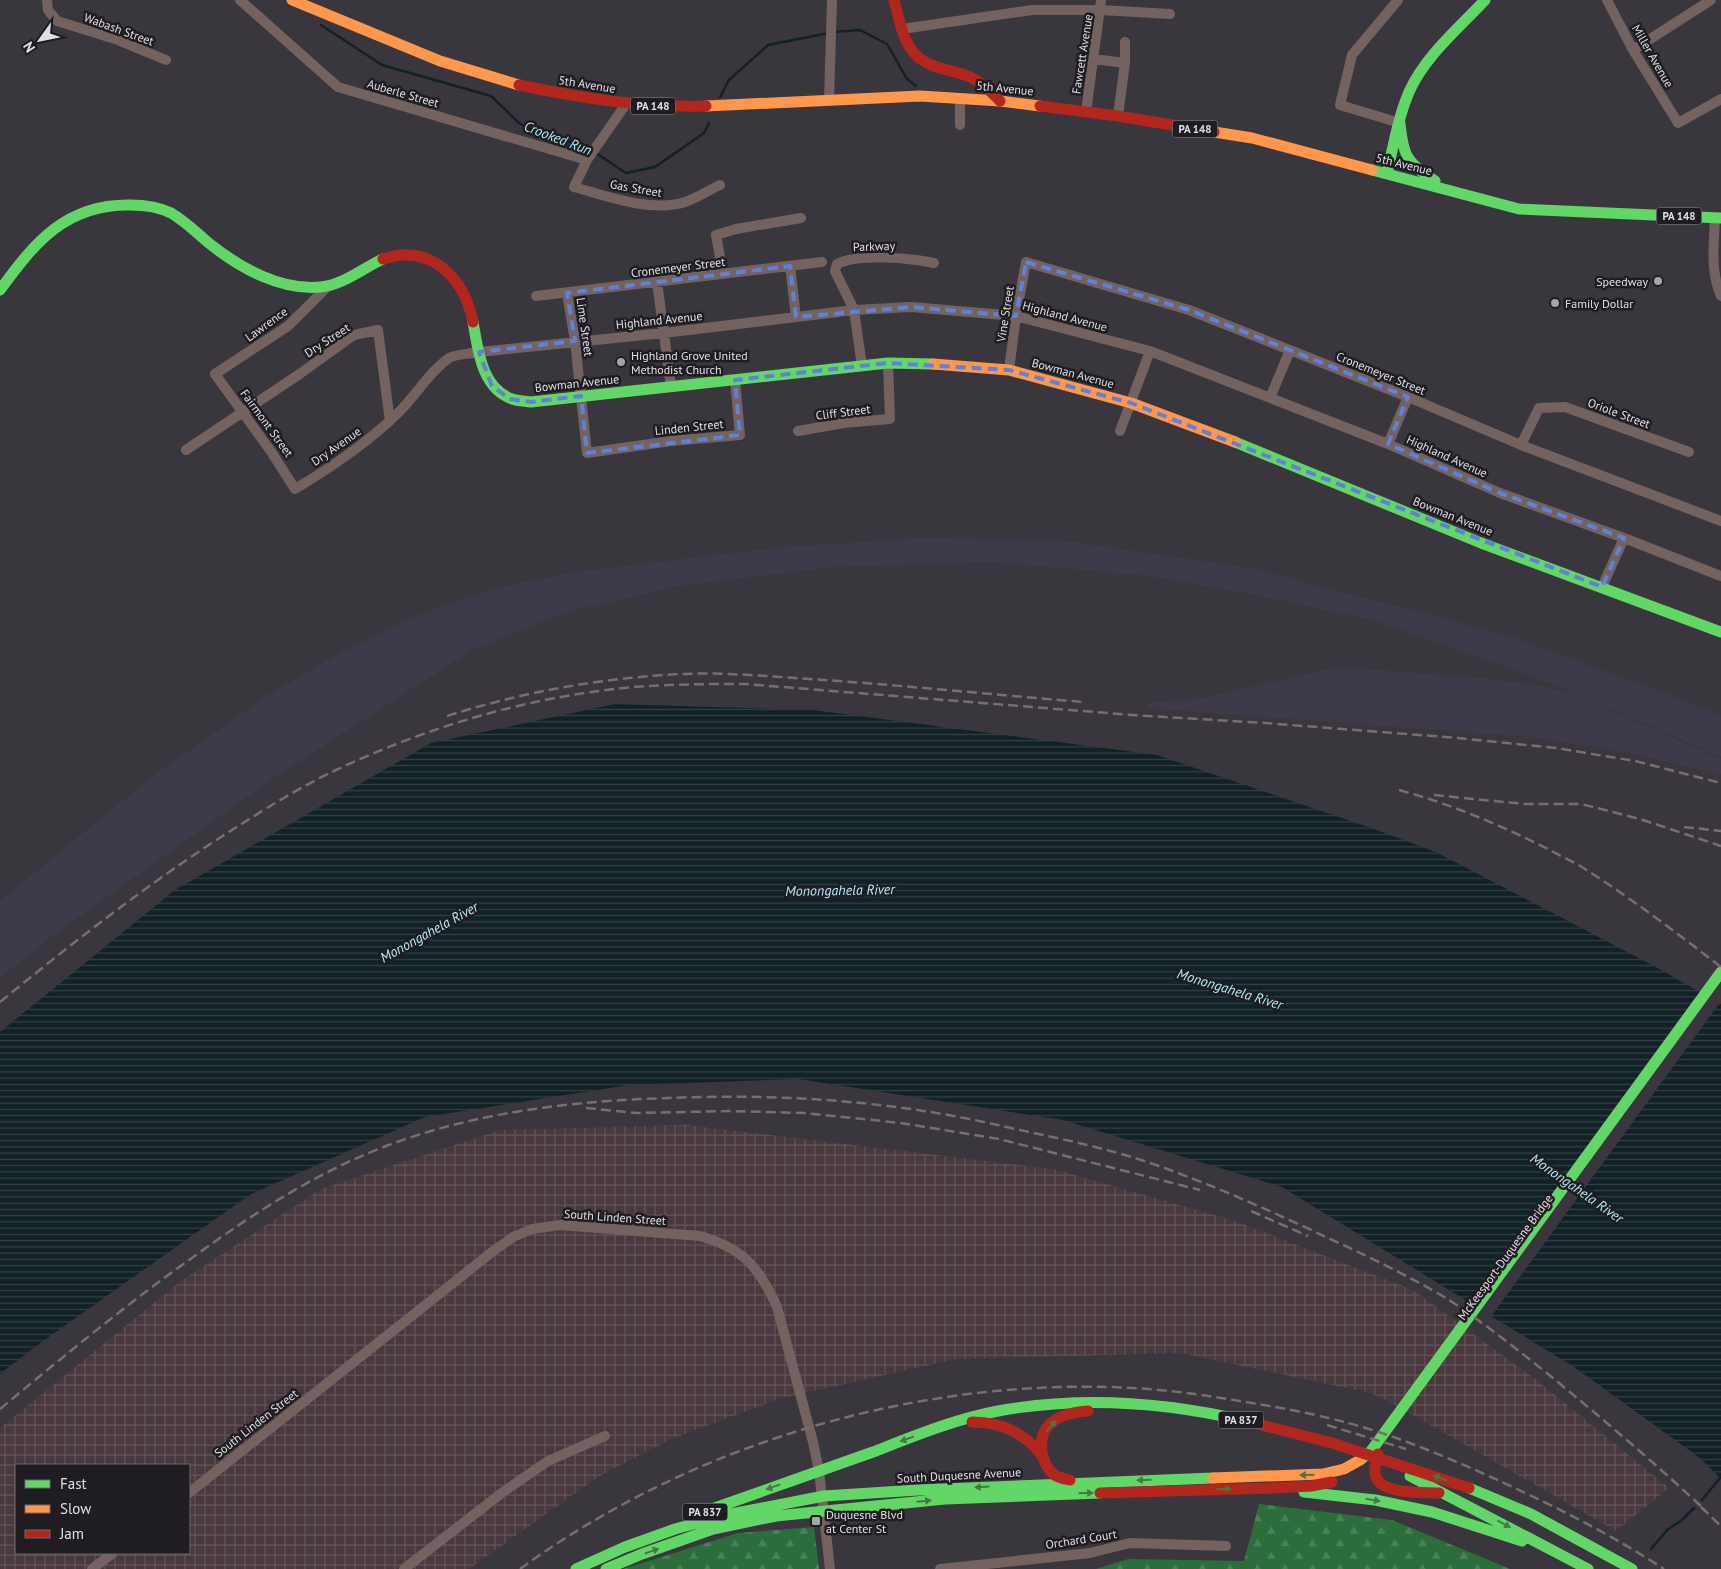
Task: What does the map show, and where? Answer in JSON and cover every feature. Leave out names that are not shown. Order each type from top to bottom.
[{"type":"main road","name":"5th Avenue","points":[[292,0],[407,48],[480,75],[565,95],[626,104],[676,107],[920,96],[1000,101],[1118,116],[1252,138],[1519,209],[1718,218]]},
{"type":"main road","points":[[894,0],[908,46],[922,61],[941,70],[970,77],[987,86],[1000,101]]},
{"type":"main road","points":[[1386,174],[1410,91],[1420,72],[1485,0]]},
{"type":"main road","points":[[1400,123],[1402,146],[1407,160],[1416,169],[1449,190]]},
{"type":"main road","points":[[0,290],[41,239],[58,224],[93,207],[109,204],[153,206],[174,215],[248,270],[296,286],[327,287]]},
{"type":"main road","name":"Bowman Avenue","points":[[327,287],[347,279],[376,261],[394,255],[412,256],[431,262],[449,274],[468,302],[479,352],[492,386],[510,399],[531,402],[888,363],[914,363],[1009,370],[1131,403],[1249,447],[1481,543],[1721,632]]},
{"type":"main road","name":"McKeesport-Duquesne Bridge","points":[[1357,1468],[1721,972]]},
{"type":"main road","name":"McKeesport-Duquesne Bridge","points":[[1273,1488],[1327,1483],[1344,1478],[1378,1454],[1721,984]]},
{"type":"main road","name":"PA 837","points":[[595,1559],[667,1525],[953,1423],[999,1411],[1084,1402],[1153,1406],[1226,1417],[1312,1436],[1405,1466],[1518,1508],[1632,1569]]},
{"type":"main road","points":[[1042,1456],[1042,1442],[1047,1427],[1058,1418],[1073,1412],[1147,1413],[1242,1428],[1304,1442],[1403,1472],[1588,1569]]},
{"type":"main road","points":[[953,1423],[983,1421],[1023,1435],[1036,1447],[1052,1474],[1061,1479],[1081,1483]]},
{"type":"main road","points":[[1378,1454],[1373,1465],[1374,1474],[1387,1488],[1400,1492],[1464,1496],[1531,1524],[1616,1569]]},
{"type":"main road","name":"South Duquesne Avenue","points":[[576,1569],[595,1559],[663,1532],[698,1521],[754,1508],[822,1496],[1081,1483],[1324,1474],[1357,1468]]},
{"type":"main road","name":"South Duquesne Avenue","points":[[606,1569],[713,1529],[776,1516],[823,1510],[945,1499],[1190,1489],[1273,1488]]},
{"type":"main road","name":"PA 837","points":[[1273,1488],[1375,1500],[1432,1512],[1528,1543],[1584,1569]]},
{"type":"street","name":"Wabash Street","points":[[47,0],[48,10],[57,21],[115,39],[166,60]]},
{"type":"street","name":"Auberle Street","points":[[240,0],[338,87],[589,158]]},
{"type":"street","points":[[829,101],[832,0]]},
{"type":"street","points":[[1398,0],[1352,55],[1340,105],[1400,123]]},
{"type":"street","name":"Miller Avenue","points":[[1607,0],[1633,50],[1678,123],[1721,99]]},
{"type":"street","points":[[1633,50],[1712,0]]},
{"type":"street","points":[[902,29],[1032,10],[1101,5],[1170,14]]},
{"type":"street","name":"Fawcett Avenue","points":[[1086,112],[1101,5]]},
{"type":"street","points":[[1118,116],[1126,63],[1125,42]]},
{"type":"street","points":[[1094,59],[1126,63]]},
{"type":"street","points":[[960,98],[960,125]]},
{"type":"street","points":[[589,158],[626,104]]},
{"type":"street","name":"Gas Street","points":[[589,158],[574,187],[627,201],[667,206],[686,202],[720,185]]},
{"type":"street","points":[[723,274],[716,235],[736,229],[801,218]]},
{"type":"street","points":[[1718,218],[1714,267],[1720,290]]},
{"type":"street","name":"Parkway","points":[[854,310],[835,270],[837,264],[844,260],[854,259],[907,258],[934,263]]},
{"type":"street","name":"Cronemeyer Street","points":[[536,296],[822,262]]},
{"type":"street","name":"Cronemeyer Street","points":[[1026,262],[1190,310],[1408,397],[1521,445],[1721,521]]},
{"type":"street","name":"Vine Street","points":[[1009,370],[1026,262]]},
{"type":"street","points":[[790,266],[796,317]]},
{"type":"street","points":[[656,282],[671,386]]},
{"type":"street","name":"Lawrence","points":[[215,374],[288,326],[327,287]]},
{"type":"street","name":"Lime Street","points":[[568,293],[587,453]]},
{"type":"street","name":"Highland Avenue","points":[[390,421],[434,372],[451,357],[479,352],[664,333],[854,310],[911,307],[1016,316],[1150,352],[1388,444],[1500,493],[1721,576]]},
{"type":"street","points":[[854,310],[862,366]]},
{"type":"street","name":"Dry Street","points":[[242,413],[354,335],[378,330],[390,421]]},
{"type":"street","points":[[1270,398],[1290,350]]},
{"type":"street","points":[[1120,431],[1150,352]]},
{"type":"street","name":"Cliff Street","points":[[798,430],[890,419],[888,363]]},
{"type":"street","name":"Fairmont Street","points":[[215,374],[272,453],[295,489]]},
{"type":"street","name":"Linden Street","points":[[587,453],[671,441],[740,434],[735,380]]},
{"type":"street","points":[[1388,444],[1408,397]]},
{"type":"street","name":"Oriole Street","points":[[1521,445],[1539,408],[1565,407],[1689,452]]},
{"type":"street","points":[[186,450],[242,413]]},
{"type":"street","name":"Dry Avenue","points":[[295,489],[336,464],[365,443],[390,421]]},
{"type":"street","points":[[1602,587],[1624,538]]},
{"type":"street","name":"South Linden Street","points":[[190,1492],[512,1237],[532,1229],[560,1225],[700,1236],[720,1242],[737,1252],[753,1266],[768,1287],[777,1307],[819,1471],[830,1569]]},
{"type":"street","points":[[404,1569],[503,1492],[548,1461],[606,1436]]},
{"type":"street","name":"Orchard Court","points":[[940,1569],[1090,1553],[1130,1543],[1226,1546]]},
{"type":"street","points":[[92,1569],[112,1554]]},
{"type":"highlighted area","points":[[1026,262],[1189,310],[1408,397],[1388,444],[1500,493],[1624,538],[1602,587],[1131,403],[1009,370],[888,363],[735,380],[740,435],[587,453],[581,396],[531,402],[510,399],[492,386],[479,352],[575,341],[567,293],[790,266],[796,317],[911,307],[1016,316]]},
{"type":"shaded area","points":[[924,538],[1066,541],[1251,568],[1510,636],[1678,698],[1721,716],[1721,757],[1560,687],[1372,620],[1251,594],[1150,576],[993,562],[835,567],[678,586],[567,612],[474,649],[275,777],[51,937],[0,978],[0,901],[153,776],[268,695],[340,653],[426,612],[497,588],[575,572],[783,547]]},
{"type":"shaded area","points":[[1336,667],[1481,678],[1531,684],[1576,695],[1721,759],[1721,774],[1610,749],[1529,737],[1148,708],[1148,703],[1204,698]]},
{"type":"shaded area","points":[[686,1125],[1054,1169],[1235,1221],[1413,1290],[1538,1381],[1669,1488],[1616,1531],[1388,1401],[1370,1393],[1181,1353],[957,1359],[782,1398],[671,1439],[598,1477],[469,1569],[0,1569],[0,1428],[181,1281],[321,1189],[500,1130]]},
{"type":"green space","points":[[1259,1504],[1392,1520],[1510,1569],[1096,1569],[1128,1559],[1244,1561]]},
{"type":"green space","points":[[814,1527],[819,1569],[623,1569],[738,1533]]},
{"type":"water","name":"Monongahela River","points":[[615,704],[813,710],[1157,755],[1436,852],[1654,966],[1721,1004],[1721,1479],[1700,1458],[1574,1367],[1282,1187],[1063,1120],[798,1079],[629,1085],[425,1117],[251,1194],[43,1341],[0,1374],[0,1032],[175,890],[431,743]]},
{"type":"pier","points":[[1701,990],[1721,1001],[1490,1318],[1471,1306]]},
{"type":"waterway","name":"Crooked Run","points":[[321,25],[382,65],[491,96],[519,123],[541,134],[592,149]]},
{"type":"waterway","name":"Crooked Run","points":[[834,32],[860,30],[887,44],[907,79],[916,86]]},
{"type":"waterway","name":"Crooked Run","points":[[720,97],[729,80],[768,45],[829,33]]},
{"type":"waterway","name":"Crooked Run","points":[[596,153],[626,173],[655,167],[704,133],[709,123]]},
{"type":"waterway","points":[[1702,1500],[1720,1478]]},
{"type":"waterway","points":[[1651,1549],[1668,1529],[1681,1521],[1694,1508]]},
{"type":"railway","points":[[447,716],[533,693],[621,679],[680,674],[752,675],[856,682],[1083,702]]},
{"type":"railway","points":[[0,1002],[142,891],[257,814],[296,791],[367,756],[464,720],[531,703],[599,691],[691,684],[745,684],[1132,715],[1458,738],[1556,748],[1635,761],[1721,783]]},
{"type":"railway","points":[[1399,790],[1493,823],[1576,863],[1637,904],[1721,967]]},
{"type":"railway","points":[[1434,795],[1525,804],[1581,804],[1640,819],[1721,846]]},
{"type":"railway","points":[[1684,827],[1721,831]]},
{"type":"railway","points":[[0,1409],[121,1311],[171,1273],[264,1208],[335,1168],[386,1146],[420,1134],[490,1117],[525,1110],[597,1102],[704,1097],[812,1099],[883,1105],[954,1116],[1108,1150],[1142,1160],[1201,1182],[1306,1228],[1417,1281],[1474,1317],[1553,1378],[1649,1459],[1705,1510]]},
{"type":"railway","points":[[586,1108],[637,1113],[731,1111],[804,1113],[901,1123],[999,1139],[1200,1190]]},
{"type":"railway","points":[[1251,1211],[1308,1236]]},
{"type":"railway","points":[[520,1569],[589,1524],[662,1484],[739,1451],[819,1425],[901,1405],[984,1392],[1067,1387],[1149,1389],[1190,1393],[1292,1410],[1366,1428],[1438,1454],[1513,1487],[1601,1531],[1664,1569]]},
{"type":"railway","points":[[1327,1425],[1406,1449]]},
{"type":"railway","points":[[1701,1507],[1721,1526]]},
{"type":"traffic: fast","points":[[1387,174],[1402,112],[1416,79],[1433,54],[1485,0]]},
{"type":"traffic: fast","points":[[1400,123],[1403,143],[1408,158],[1418,169],[1435,181]]},
{"type":"traffic: fast","points":[[1372,170],[1519,209],[1721,218]]},
{"type":"traffic: fast","points":[[0,290],[26,256],[54,229],[88,211],[107,206],[141,205],[171,213],[234,261],[262,276],[291,285],[306,287],[329,286],[345,280],[383,259]]},
{"type":"traffic: fast","points":[[473,322],[479,355],[487,377],[502,394],[519,401],[531,402],[888,363],[933,364]]},
{"type":"traffic: fast","points":[[1235,442],[1481,543],[1721,632]]},
{"type":"traffic: fast","points":[[1360,1460],[1371,1451],[1721,972]]},
{"type":"traffic: fast","points":[[709,1510],[935,1428],[998,1411],[1029,1406],[1122,1403],[1185,1409],[1246,1421]]},
{"type":"traffic: fast","points":[[1410,1476],[1588,1569]]},
{"type":"traffic: fast","points":[[576,1569],[625,1547],[675,1529],[726,1515],[824,1496],[918,1490],[1213,1478]]},
{"type":"traffic: fast","points":[[1469,1488],[1531,1514],[1632,1569]]},
{"type":"traffic: fast","points":[[1304,1492],[1375,1500],[1432,1512],[1522,1541]]},
{"type":"traffic: fast","points":[[606,1569],[713,1529],[776,1516],[945,1499],[1100,1493]]},
{"type":"traffic: slow","points":[[292,0],[440,61],[519,85]]},
{"type":"traffic: slow","points":[[706,106],[920,96],[1000,101],[1040,106]]},
{"type":"traffic: slow","points":[[1214,132],[1252,138],[1372,170]]},
{"type":"traffic: slow","points":[[933,364],[1009,370],[1131,403],[1235,442]]},
{"type":"traffic: slow","points":[[1213,1478],[1323,1474],[1344,1469],[1360,1460]]},
{"type":"traffic: jam","points":[[894,0],[904,35],[910,47],[920,59],[934,66],[974,79],[986,87],[1000,101]]},
{"type":"traffic: jam","points":[[519,85],[635,104],[706,106]]},
{"type":"traffic: jam","points":[[1040,106],[1118,116],[1214,132]]},
{"type":"traffic: jam","points":[[383,259],[400,255],[416,256],[430,260],[442,268],[453,278],[462,291],[473,322]]},
{"type":"traffic: jam","points":[[1070,1480],[1056,1476],[1048,1468],[1043,1456],[1042,1437],[1048,1426],[1056,1419],[1072,1413],[1088,1411]]},
{"type":"traffic: jam","points":[[1246,1421],[1332,1443],[1469,1488]]},
{"type":"traffic: jam","points":[[972,1422],[993,1424],[1012,1430],[1028,1441],[1042,1456]]},
{"type":"traffic: jam","points":[[1378,1454],[1375,1472],[1380,1483],[1395,1490],[1439,1493]]},
{"type":"traffic: jam","points":[[1100,1493],[1273,1488],[1311,1486],[1332,1482]]},
{"type":"place","name":"Speedway","points":[[1658,281]]},
{"type":"place","name":"Family Dollar","points":[[1555,303]]},
{"type":"place","name":"Highland Grove United Methodist Church","points":[[621,362]]},
{"type":"place","name":"Duquesne Blvd at Center St","points":[[816,1521]]}]
